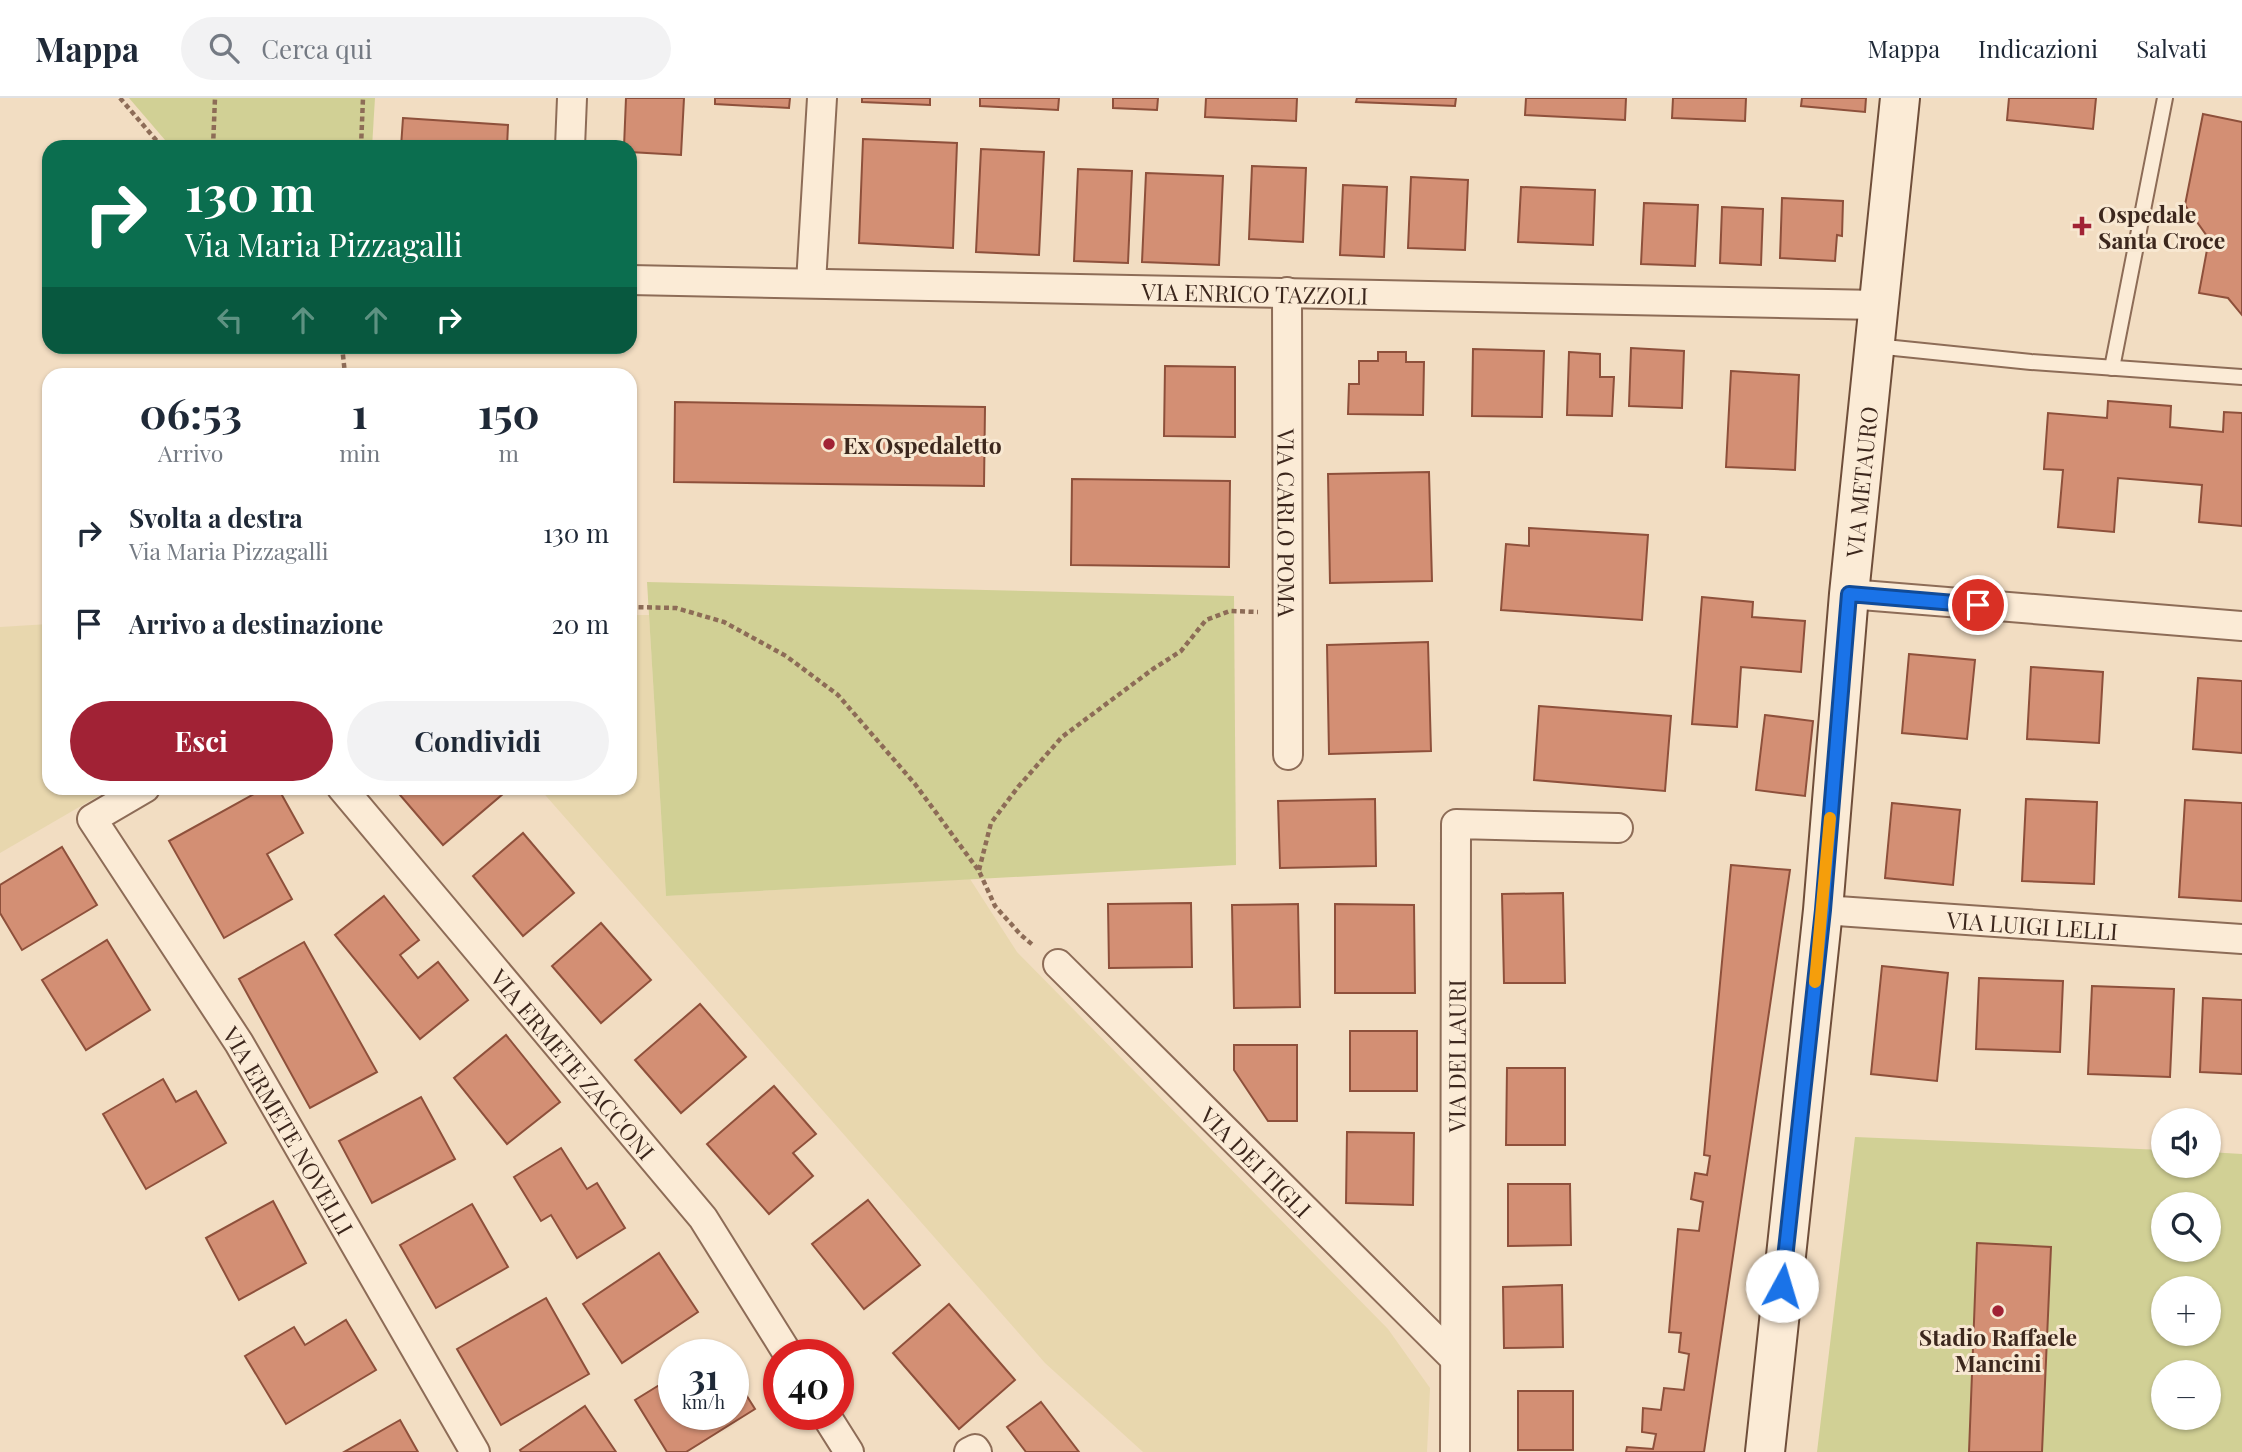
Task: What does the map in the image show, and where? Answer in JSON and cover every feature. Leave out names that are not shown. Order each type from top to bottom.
[{"type":"street","points":[[570,140],[572,98]]},
{"type":"street","points":[[811,283],[822,98]]},
{"type":"street","name":"VIA METAURO","points":[[1765,1452],[1823,910],[1849,594],[1900,98]]},
{"type":"street","name":"VIA ENRICO TAZZOLI","points":[[637,280],[1878,305]]},
{"type":"street","name":"VIA CARLO POMA","points":[[1287,292],[1288,755]]},
{"type":"street","points":[[1849,594],[2242,626]]},
{"type":"street","name":"VIA ERMETE NOVELLI","points":[[133,795],[92,819],[239,1043],[475,1452]]},
{"type":"street","name":"VIA ERMETE ZACCONI","points":[[348,795],[703,1218],[779,1339]]},
{"type":"street","name":"VIA DEI LAURI","points":[[1455,1452],[1456,824],[1618,828]]},
{"type":"street","name":"VIA LUIGI LELLI","points":[[1823,910],[2242,939]]},
{"type":"street","name":"VIA DEI TIGLI","points":[[1058,964],[1455,1359]]},
{"type":"street","points":[[835,1430],[849,1452]]},
{"type":"lane","points":[[2112,368],[2165,98]]},
{"type":"lane","points":[[1874,346],[2031,362],[2242,377]]},
{"type":"path","points":[[120,98],[156,140]]},
{"type":"path","points":[[213,140],[215,98]]},
{"type":"path","points":[[361,140],[363,98]]},
{"type":"path","points":[[637,607],[676,608],[724,622],[786,656],[838,695],[915,784],[979,871],[995,906],[1021,935],[1058,964]]},
{"type":"path","points":[[979,871],[991,822],[1062,737],[1181,651],[1206,620],[1230,611],[1287,613]]},
{"type":"shaded area","points":[[129,98],[375,98],[372,140],[165,140]]},
{"type":"shaded area","points":[[647,582],[1234,596],[1236,865],[666,896]]},
{"type":"shaded area","points":[[637,615],[649,615],[666,896],[970,879],[1017,952],[1388,1329],[1430,1388],[1427,1452],[1143,1452],[1045,1363],[545,795],[637,795]]},
{"type":"shaded area","points":[[42,624],[42,795],[100,795],[0,853],[0,627]]},
{"type":"shaded area","name":"Stadio Raffaele Mancini","points":[[1855,1137],[2151,1149],[2151,1178],[2221,1178],[2221,1153],[2242,1154],[2242,1452],[1817,1452]]},
{"type":"building","points":[[626,98],[684,98],[681,155],[637,152],[637,140],[624,140]]},
{"type":"building","points":[[715,98],[790,98],[789,108],[715,104]]},
{"type":"building","points":[[862,98],[930,98],[930,105],[862,102]]},
{"type":"building","points":[[980,98],[1059,98],[1058,110],[980,106]]},
{"type":"building","points":[[1113,98],[1158,98],[1157,110],[1113,108]]},
{"type":"building","points":[[1206,98],[1297,98],[1296,121],[1205,117]]},
{"type":"building","points":[[1357,98],[1456,98],[1455,106],[1356,102]]},
{"type":"building","points":[[1526,98],[1626,98],[1625,120],[1525,115]]},
{"type":"building","points":[[1673,98],[1746,98],[1745,121],[1672,118]]},
{"type":"building","points":[[1802,98],[1866,98],[1865,112],[1801,106]]},
{"type":"building","points":[[2009,98],[2096,98],[2093,129],[2007,120]]},
{"type":"building","points":[[2203,114],[2242,122],[2242,315],[2228,298],[2199,293],[2209,239],[2185,205]]},
{"type":"building","points":[[403,118],[508,125],[507,140],[401,140]]},
{"type":"building","points":[[863,139],[957,143],[953,248],[859,243]]},
{"type":"building","points":[[981,149],[1044,152],[1039,255],[976,252]]},
{"type":"building","points":[[1252,166],[1306,168],[1303,242],[1249,239]]},
{"type":"building","points":[[1078,169],[1132,171],[1128,263],[1074,261]]},
{"type":"building","points":[[1146,173],[1223,176],[1219,265],[1142,262]]},
{"type":"building","points":[[1411,177],[1468,180],[1465,250],[1408,248]]},
{"type":"building","points":[[1343,185],[1387,187],[1384,257],[1340,255]]},
{"type":"building","points":[[1521,187],[1595,190],[1593,245],[1518,242]]},
{"type":"building","points":[[1782,198],[1843,201],[1842,236],[1837,235],[1835,261],[1780,258]]},
{"type":"building","points":[[1644,203],[1698,205],[1695,266],[1641,264]]},
{"type":"building","points":[[1722,207],[1763,209],[1761,265],[1720,263]]},
{"type":"building","points":[[1631,348],[1684,351],[1682,408],[1629,406]]},
{"type":"building","points":[[1473,349],[1544,351],[1542,417],[1472,416]]},
{"type":"building","points":[[1378,352],[1406,352],[1406,362],[1424,362],[1423,415],[1348,414],[1349,384],[1359,384],[1359,361],[1378,361]]},
{"type":"building","points":[[1569,352],[1600,354],[1600,377],[1614,377],[1612,416],[1567,415]]},
{"type":"building","points":[[1165,366],[1235,367],[1235,437],[1164,436]]},
{"type":"building","points":[[1731,371],[1799,375],[1795,470],[1726,467]]},
{"type":"building","points":[[2108,401],[2171,406],[2170,427],[2223,432],[2224,412],[2242,413],[2242,526],[2199,522],[2202,485],[2118,478],[2114,532],[2058,527],[2063,470],[2044,469],[2048,413],[2107,418]]},
{"type":"building","name":"Ex Ospedaletto","points":[[675,402],[985,407],[984,486],[674,482]]},
{"type":"building","points":[[1429,472],[1432,581],[1330,583],[1328,474]]},
{"type":"building","points":[[1072,479],[1230,481],[1229,567],[1071,565]]},
{"type":"building","points":[[1529,528],[1648,535],[1642,620],[1501,610],[1506,544],[1529,546]]},
{"type":"building","points":[[1702,597],[1753,602],[1752,617],[1805,621],[1801,672],[1741,667],[1737,727],[1692,724]]},
{"type":"building","points":[[1428,642],[1431,751],[1329,754],[1327,645]]},
{"type":"building","points":[[1909,654],[1975,660],[1967,739],[1902,733]]},
{"type":"building","points":[[2031,667],[2103,672],[2099,743],[2027,739]]},
{"type":"building","points":[[2198,678],[2242,681],[2242,753],[2193,749]]},
{"type":"building","points":[[1539,706],[1671,716],[1665,791],[1534,780]]},
{"type":"building","points":[[1765,715],[1813,721],[1805,796],[1756,790]]},
{"type":"building","points":[[252,795],[282,795],[303,833],[267,854],[292,899],[224,938],[169,841]]},
{"type":"building","points":[[400,795],[502,795],[443,845]]},
{"type":"building","points":[[1375,799],[1376,866],[1280,868],[1278,801]]},
{"type":"building","points":[[2026,799],[2097,802],[2094,884],[2022,881]]},
{"type":"building","points":[[2185,800],[2242,803],[2242,901],[2179,897]]},
{"type":"building","points":[[1892,803],[1960,810],[1953,885],[1885,878]]},
{"type":"building","points":[[523,833],[574,893],[523,936],[473,876]]},
{"type":"building","points":[[62,847],[97,905],[22,950],[0,913],[0,885]]},
{"type":"building","points":[[1731,865],[1790,870],[1704,1452],[1626,1452],[1627,1447],[1653,1449],[1656,1434],[1642,1432],[1643,1408],[1661,1410],[1664,1388],[1684,1390],[1689,1354],[1679,1352],[1681,1333],[1669,1332],[1678,1229],[1699,1231],[1703,1202],[1691,1199],[1695,1173],[1707,1175],[1710,1156],[1704,1155]]},
{"type":"building","points":[[1563,893],[1565,983],[1504,983],[1502,894]]},
{"type":"building","points":[[384,896],[419,940],[400,955],[418,978],[438,962],[468,1000],[420,1039],[335,935]]},
{"type":"building","points":[[1191,903],[1192,967],[1109,968],[1108,904]]},
{"type":"building","points":[[1298,904],[1300,1007],[1234,1008],[1232,905]]},
{"type":"building","points":[[1335,904],[1414,905],[1415,993],[1335,993]]},
{"type":"building","points":[[601,923],[651,980],[601,1023],[552,966]]},
{"type":"building","points":[[107,940],[150,1010],[86,1050],[42,980]]},
{"type":"building","points":[[304,942],[377,1072],[310,1108],[239,979]]},
{"type":"building","points":[[1882,966],[1948,973],[1937,1081],[1871,1074]]},
{"type":"building","points":[[1979,978],[2063,981],[2060,1052],[1976,1049]]},
{"type":"building","points":[[2092,986],[2174,989],[2170,1077],[2088,1074]]},
{"type":"building","points":[[2203,998],[2242,1000],[2242,1074],[2200,1072]]},
{"type":"building","points":[[700,1004],[746,1057],[681,1113],[635,1060]]},
{"type":"building","points":[[1350,1031],[1417,1031],[1417,1091],[1350,1091]]},
{"type":"building","points":[[506,1035],[560,1102],[507,1144],[454,1078]]},
{"type":"building","points":[[1234,1045],[1297,1045],[1297,1121],[1268,1121],[1234,1070]]},
{"type":"building","points":[[1507,1068],[1565,1068],[1565,1145],[1506,1145]]},
{"type":"building","points":[[163,1079],[176,1102],[196,1091],[226,1143],[146,1189],[103,1114]]},
{"type":"building","points":[[774,1086],[816,1134],[793,1153],[813,1176],[769,1214],[707,1144]]},
{"type":"building","points":[[421,1097],[455,1159],[372,1203],[339,1141]]},
{"type":"building","points":[[1347,1132],[1414,1133],[1413,1205],[1346,1203]]},
{"type":"building","points":[[561,1148],[587,1189],[597,1183],[625,1228],[577,1258],[551,1215],[541,1221],[514,1177]]},
{"type":"building","points":[[1508,1184],[1570,1184],[1571,1245],[1508,1246]]},
{"type":"building","points":[[868,1200],[920,1265],[864,1309],[812,1244]]},
{"type":"building","points":[[273,1201],[306,1263],[239,1300],[206,1238]]},
{"type":"building","points":[[472,1204],[508,1267],[436,1308],[400,1245]]},
{"type":"building","points":[[1977,1243],[2051,1247],[2042,1452],[1969,1452]]},
{"type":"building","points":[[659,1253],[698,1312],[622,1363],[583,1304]]},
{"type":"building","points":[[1562,1285],[1563,1347],[1504,1348],[1503,1287]]},
{"type":"building","points":[[546,1298],[589,1374],[501,1425],[457,1349]]},
{"type":"building","points":[[949,1304],[1015,1380],[959,1429],[893,1353]]},
{"type":"building","points":[[346,1320],[376,1370],[286,1424],[245,1356],[294,1327],[305,1345]]},
{"type":"building","points":[[658,1386],[658,1430],[721,1430],[686,1452],[667,1452],[635,1400]]},
{"type":"building","points":[[1518,1391],[1573,1391],[1573,1450],[1518,1450]]},
{"type":"building","points":[[749,1399],[755,1409],[749,1413]]},
{"type":"building","points":[[1041,1402],[1079,1452],[1026,1452],[1007,1427]]},
{"type":"building","points":[[585,1406],[616,1452],[521,1452],[520,1450]]},
{"type":"building","points":[[400,1420],[418,1452],[344,1452]]},
{"type":"slow traffic","points":[[1815,982],[1830,818]]},
{"type":"place","name":"Ospedale Santa Croce","points":[[2082,226]]},
{"type":"place","name":"Ex Ospedaletto","points":[[829,444]]},
{"type":"place","name":"Stadio Raffaele Mancini","points":[[1998,1311]]},
{"type":"route","points":[[1782,1286],[1823,910],[1849,594],[1978,605]]}]
